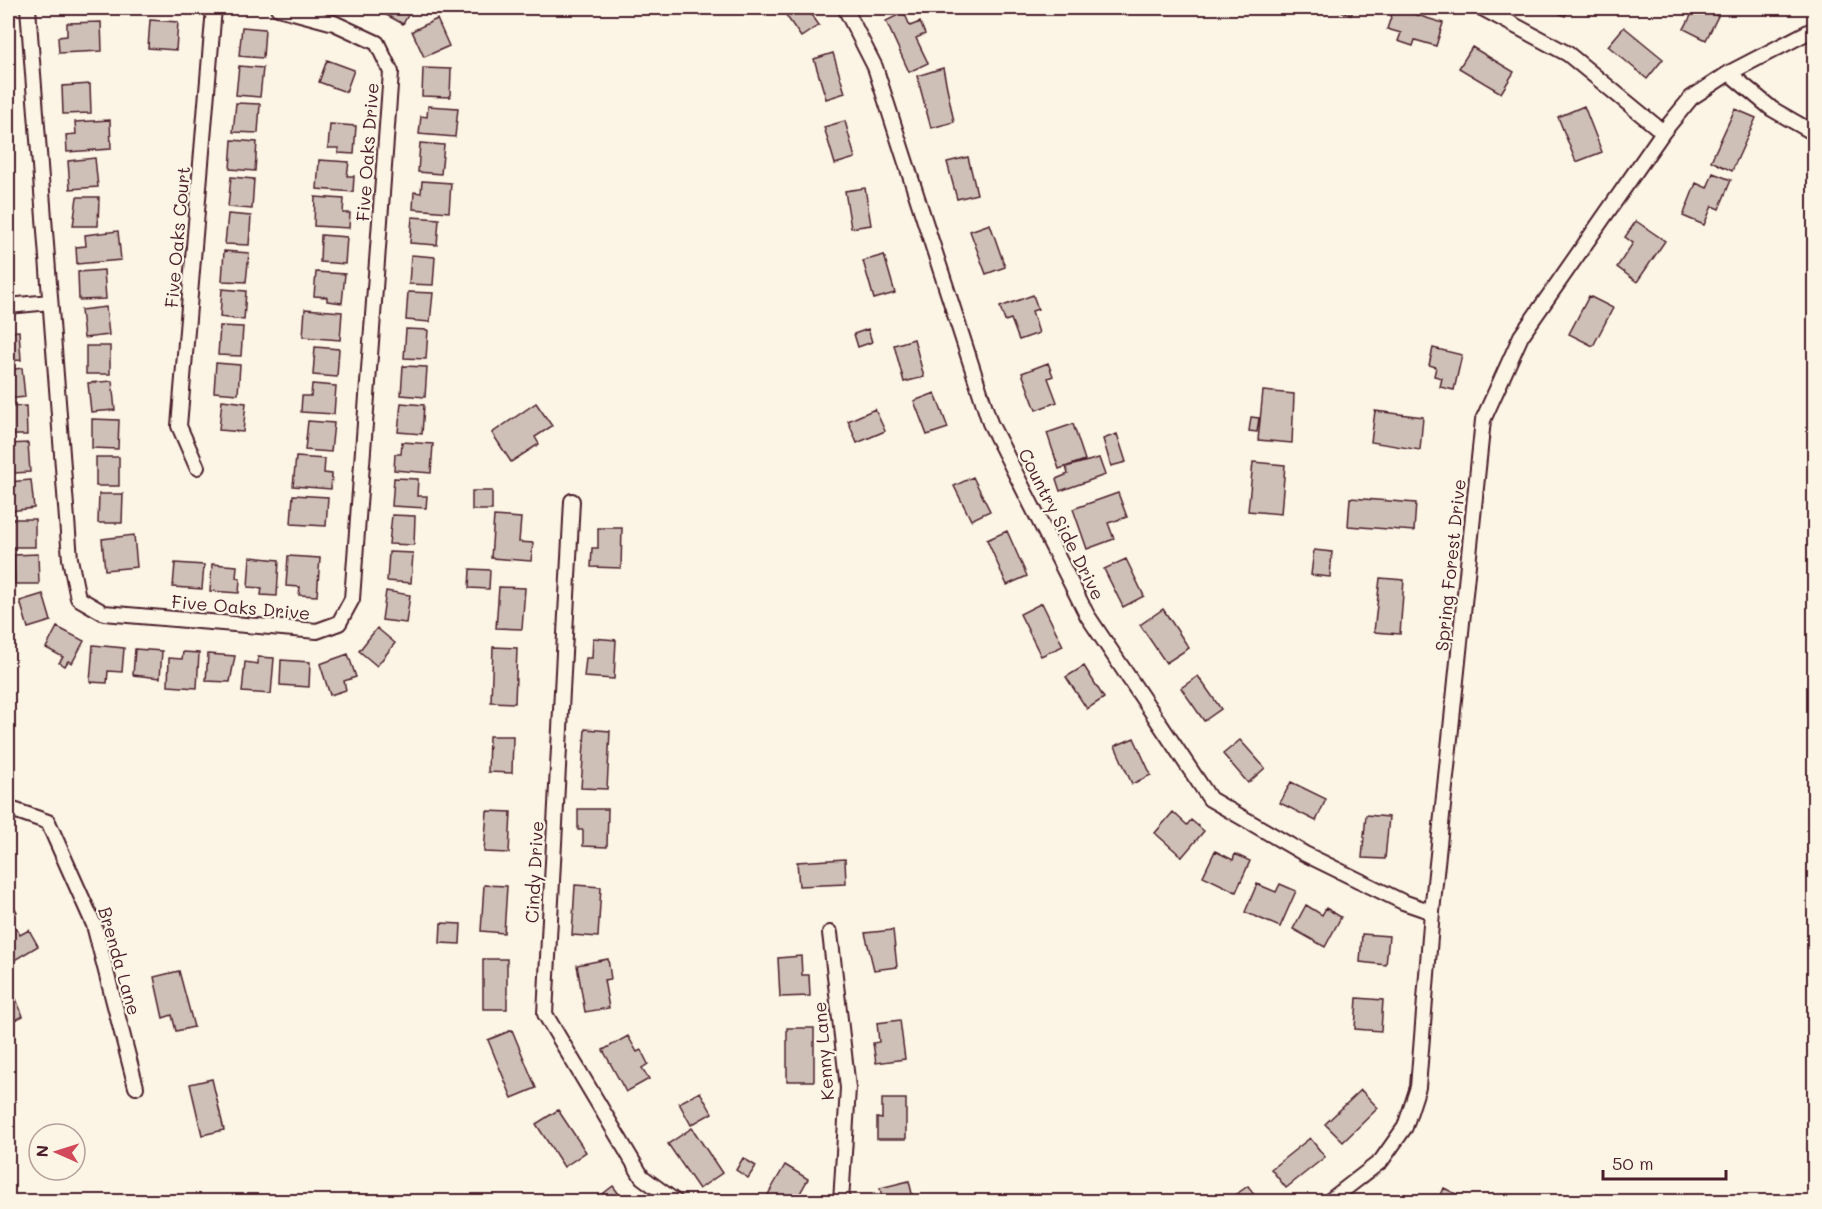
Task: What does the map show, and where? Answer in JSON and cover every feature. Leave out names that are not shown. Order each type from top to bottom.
[{"type":"street","name":"Five Oaks Drive","points":[[28,8],[70,558],[78,598],[104,613],[317,631],[339,623],[352,598],[391,72],[377,44],[334,23],[278,8]]},
{"type":"street","name":"Five Oaks Court","points":[[197,466],[178,426],[214,8]]},
{"type":"street","name":"Country Side Drive","points":[[845,8],[875,67],[990,423],[1087,615],[1210,799],[1305,854],[1403,902],[1432,912]]},
{"type":"street","points":[[1482,8],[1568,54],[1663,132]]},
{"type":"street","name":"Spring Forest Drive","points":[[1328,1202],[1381,1161],[1405,1127],[1418,1086],[1432,912],[1483,420],[1521,336],[1663,132],[1691,98],[1729,73],[1815,29]]},
{"type":"street","points":[[1729,73],[1772,109],[1815,133]]},
{"type":"street","points":[[8,306],[50,302]]},
{"type":"street","name":"Cindy Drive","points":[[572,501],[545,1014],[642,1177],[676,1202]]},
{"type":"street","name":"Brenda Lane","points":[[8,808],[48,822],[94,925],[136,1087]]},
{"type":"street","name":"Kenny Lane","points":[[830,933],[848,1088],[841,1202]]},
{"type":"building","points":[[381,8],[412,8],[403,24],[379,11]]},
{"type":"building","points":[[781,8],[807,8],[819,25],[801,37]]},
{"type":"building","points":[[1333,8],[1355,8],[1351,15]]},
{"type":"building","points":[[1394,8],[1443,23],[1436,46],[1415,40],[1413,46],[1398,41],[1401,33],[1387,29]]},
{"type":"building","points":[[1548,8],[1570,8],[1565,16]]},
{"type":"building","points":[[1695,8],[1701,8],[1718,16],[1706,40],[1684,29]]},
{"type":"building","points":[[904,12],[910,26],[920,22],[925,34],[916,38],[928,63],[909,72],[886,21]]},
{"type":"building","points":[[437,19],[449,46],[424,57],[412,31]]},
{"type":"building","points":[[150,20],[178,22],[176,50],[148,48]]},
{"type":"building","points":[[101,22],[102,51],[59,53],[58,37],[67,36],[67,23]]},
{"type":"building","points":[[242,27],[265,29],[263,58],[239,56]]},
{"type":"building","points":[[1624,27],[1663,59],[1647,79],[1608,46]]},
{"type":"building","points":[[1472,47],[1514,72],[1501,93],[1459,68]]},
{"type":"building","points":[[833,53],[845,93],[826,99],[814,59]]},
{"type":"building","points":[[327,60],[354,70],[346,92],[319,82]]},
{"type":"building","points":[[239,66],[263,68],[260,97],[236,95]]},
{"type":"building","points":[[423,68],[451,69],[450,97],[422,96]]},
{"type":"building","points":[[943,68],[954,122],[931,128],[917,76]]},
{"type":"building","points":[[90,84],[91,113],[63,114],[62,86]]},
{"type":"building","points":[[236,103],[260,104],[258,133],[233,132]]},
{"type":"building","points":[[428,106],[458,108],[455,137],[419,134],[421,116],[427,117]]},
{"type":"building","points":[[1584,106],[1602,152],[1576,162],[1558,117]]},
{"type":"building","points":[[1735,109],[1756,118],[1732,171],[1711,161]]},
{"type":"building","points":[[110,120],[111,149],[67,152],[66,135],[76,134],[75,122]]},
{"type":"building","points":[[845,121],[855,158],[835,164],[824,127]]},
{"type":"building","points":[[330,124],[356,126],[354,154],[338,153],[339,148],[328,148]]},
{"type":"building","points":[[232,140],[257,142],[255,171],[230,169]]},
{"type":"building","points":[[420,143],[444,145],[441,174],[418,172]]},
{"type":"building","points":[[968,157],[977,194],[957,199],[947,162]]},
{"type":"building","points":[[95,158],[98,187],[70,189],[68,161]]},
{"type":"building","points":[[319,160],[349,162],[347,176],[354,176],[353,192],[317,189]]},
{"type":"building","points":[[1713,173],[1731,180],[1719,209],[1712,206],[1704,225],[1683,216],[1696,183],[1707,188]]},
{"type":"building","points":[[231,177],[254,179],[252,209],[228,207]]},
{"type":"building","points":[[422,181],[451,183],[449,212],[413,209],[414,192],[421,193]]},
{"type":"building","points":[[865,188],[871,225],[851,228],[845,191]]},
{"type":"building","points":[[77,197],[99,197],[98,226],[73,226]]},
{"type":"building","points":[[315,197],[344,199],[343,213],[350,213],[349,228],[314,226]]},
{"type":"building","points":[[228,214],[251,216],[249,245],[225,244]]},
{"type":"building","points":[[412,217],[439,219],[437,245],[410,243]]},
{"type":"building","points":[[8,220],[10,220],[11,249],[8,249]]},
{"type":"building","points":[[1636,221],[1665,241],[1637,282],[1617,267],[1633,243],[1625,237]]},
{"type":"building","points":[[990,224],[1005,267],[986,274],[970,231]]},
{"type":"building","points":[[118,231],[121,260],[77,264],[76,247],[86,246],[85,235]]},
{"type":"building","points":[[321,235],[347,237],[345,264],[320,262]]},
{"type":"building","points":[[224,251],[249,253],[246,282],[222,281]]},
{"type":"building","points":[[411,255],[435,257],[433,285],[409,284]]},
{"type":"building","points":[[884,255],[895,293],[874,299],[863,261]]},
{"type":"building","points":[[8,259],[13,259],[14,288],[8,288]]},
{"type":"building","points":[[104,270],[106,299],[79,300],[78,272]]},
{"type":"building","points":[[316,272],[345,274],[342,303],[327,301],[327,297],[314,296]]},
{"type":"building","points":[[222,289],[246,291],[244,320],[220,317]]},
{"type":"building","points":[[408,292],[433,293],[430,322],[406,320]]},
{"type":"building","points":[[1033,295],[1038,309],[1032,311],[1039,333],[1019,340],[1011,319],[1005,321],[1000,307]]},
{"type":"building","points":[[1589,296],[1613,308],[1593,346],[1569,334]]},
{"type":"building","points":[[106,307],[109,335],[84,338],[81,310]]},
{"type":"building","points":[[305,309],[342,312],[340,340],[303,337]]},
{"type":"building","points":[[220,326],[243,327],[241,356],[218,355]]},
{"type":"building","points":[[406,329],[428,330],[426,359],[404,358]]},
{"type":"building","points":[[868,329],[872,342],[858,347],[854,334]]},
{"type":"building","points":[[19,331],[21,360],[8,361],[8,332]]},
{"type":"building","points":[[914,339],[924,377],[904,382],[894,345]]},
{"type":"building","points":[[86,346],[110,346],[110,374],[86,374]]},
{"type":"building","points":[[315,347],[339,349],[337,377],[313,375]]},
{"type":"building","points":[[1433,348],[1462,355],[1454,390],[1440,387],[1442,378],[1434,376],[1436,367],[1429,365]]},
{"type":"building","points":[[216,363],[240,365],[238,394],[214,392]]},
{"type":"building","points":[[1048,363],[1053,376],[1048,378],[1057,402],[1036,410],[1022,373]]},
{"type":"building","points":[[403,366],[427,367],[425,397],[401,395]]},
{"type":"building","points":[[22,368],[25,397],[8,399],[8,370]]},
{"type":"building","points":[[112,381],[115,410],[91,412],[88,383]]},
{"type":"building","points":[[312,384],[336,386],[334,414],[301,412],[302,396],[311,396]]},
{"type":"building","points":[[1263,391],[1294,394],[1292,443],[1258,440]]},
{"type":"building","points":[[935,393],[948,428],[927,435],[914,401]]},
{"type":"building","points":[[222,400],[246,403],[243,432],[219,430]]},
{"type":"building","points":[[401,403],[424,405],[422,434],[398,432]]},
{"type":"building","points":[[536,403],[552,426],[535,437],[539,444],[511,462],[492,433]]},
{"type":"building","points":[[26,406],[27,435],[8,435],[8,407]]},
{"type":"building","points":[[875,409],[885,431],[857,443],[848,421]]},
{"type":"building","points":[[1375,411],[1423,417],[1420,450],[1371,442]]},
{"type":"building","points":[[1251,417],[1259,418],[1257,432],[1249,431]]},
{"type":"building","points":[[92,419],[119,420],[118,449],[92,448]]},
{"type":"building","points":[[308,421],[334,423],[331,452],[305,450]]},
{"type":"building","points":[[1073,424],[1085,460],[1059,469],[1047,433]]},
{"type":"building","points":[[1117,434],[1126,462],[1111,466],[1103,439]]},
{"type":"building","points":[[402,442],[433,444],[431,473],[394,470],[395,454],[401,454]]},
{"type":"building","points":[[28,443],[30,472],[14,473],[14,469],[8,469],[8,444]]},
{"type":"building","points":[[96,457],[119,457],[119,486],[96,486]]},
{"type":"building","points":[[296,457],[325,459],[324,473],[332,474],[331,489],[293,486]]},
{"type":"building","points":[[1099,458],[1105,475],[1060,491],[1056,479],[1068,474],[1066,467]]},
{"type":"building","points":[[1253,462],[1285,465],[1281,514],[1248,511]]},
{"type":"building","points":[[973,477],[990,511],[971,520],[954,486]]},
{"type":"building","points":[[394,478],[418,479],[417,496],[427,496],[426,508],[392,506]]},
{"type":"building","points":[[31,480],[34,508],[10,511],[8,482]]},
{"type":"building","points":[[472,491],[492,491],[492,510],[472,510]]},
{"type":"building","points":[[1118,493],[1127,517],[1108,523],[1114,539],[1087,549],[1073,509]]},
{"type":"building","points":[[99,494],[123,494],[122,523],[98,523]]},
{"type":"building","points":[[293,495],[328,497],[326,526],[291,524]]},
{"type":"building","points":[[1350,498],[1416,503],[1414,531],[1348,526]]},
{"type":"building","points":[[392,515],[415,516],[414,545],[389,544]]},
{"type":"building","points":[[494,516],[521,518],[519,542],[533,543],[531,561],[491,558]]},
{"type":"building","points":[[11,519],[35,519],[35,547],[11,547]]},
{"type":"building","points":[[598,528],[622,528],[621,568],[591,567],[592,548],[598,548]]},
{"type":"building","points":[[1007,531],[1027,576],[1007,585],[987,540]]},
{"type":"building","points":[[134,535],[137,567],[105,570],[102,539]]},
{"type":"building","points":[[1314,550],[1332,552],[1330,577],[1311,575]]},
{"type":"building","points":[[389,552],[413,553],[411,583],[387,581]]},
{"type":"building","points":[[38,554],[39,584],[15,584],[14,555]]},
{"type":"building","points":[[288,556],[320,558],[317,596],[299,595],[300,587],[286,586]]},
{"type":"building","points":[[250,557],[279,560],[277,596],[261,595],[262,588],[248,587]]},
{"type":"building","points":[[1126,559],[1144,596],[1123,607],[1104,569]]},
{"type":"building","points":[[175,563],[204,565],[202,589],[173,587]]},
{"type":"building","points":[[212,564],[237,566],[236,578],[240,579],[239,593],[210,591]]},
{"type":"building","points":[[470,569],[490,570],[489,589],[469,588]]},
{"type":"building","points":[[1380,578],[1404,580],[1400,634],[1374,632]]},
{"type":"building","points":[[499,587],[525,588],[522,629],[496,628]]},
{"type":"building","points":[[386,591],[410,595],[406,623],[382,620]]},
{"type":"building","points":[[43,594],[51,621],[28,628],[20,601]]},
{"type":"building","points":[[1042,603],[1063,646],[1041,656],[1020,614]]},
{"type":"building","points":[[1163,609],[1189,648],[1166,663],[1140,625]]},
{"type":"building","points":[[57,627],[84,641],[72,663],[68,661],[65,666],[59,663],[63,657],[46,648]]},
{"type":"building","points":[[377,628],[395,643],[377,666],[359,651]]},
{"type":"building","points":[[593,638],[616,640],[614,679],[584,677],[586,658],[592,658]]},
{"type":"building","points":[[93,645],[124,648],[122,672],[108,671],[107,683],[90,682]]},
{"type":"building","points":[[493,647],[517,648],[515,703],[491,702]]},
{"type":"building","points":[[135,649],[162,651],[160,678],[133,675]]},
{"type":"building","points":[[183,652],[199,653],[197,688],[168,686],[169,658],[182,659]]},
{"type":"building","points":[[208,654],[235,656],[230,682],[206,681]]},
{"type":"building","points":[[348,654],[356,677],[344,681],[346,690],[330,695],[320,664]]},
{"type":"building","points":[[258,657],[274,658],[271,694],[242,692],[245,662],[258,664]]},
{"type":"building","points":[[281,660],[310,662],[309,687],[280,685]]},
{"type":"building","points":[[1084,666],[1104,698],[1087,709],[1066,677]]},
{"type":"building","points":[[1198,676],[1221,709],[1204,721],[1181,688]]},
{"type":"building","points":[[585,729],[610,731],[607,789],[581,788]]},
{"type":"building","points":[[489,736],[513,736],[512,773],[488,772]]},
{"type":"building","points":[[1134,738],[1151,775],[1132,784],[1115,746]]},
{"type":"building","points":[[1240,740],[1265,768],[1248,783],[1223,754]]},
{"type":"building","points":[[1291,782],[1326,799],[1316,821],[1280,803]]},
{"type":"building","points":[[578,809],[608,809],[607,847],[583,846],[583,830],[578,830]]},
{"type":"building","points":[[487,811],[511,812],[509,853],[484,852]]},
{"type":"building","points":[[1173,812],[1187,825],[1191,820],[1204,831],[1182,857],[1155,833]]},
{"type":"building","points":[[1366,815],[1389,817],[1385,859],[1362,858]]},
{"type":"building","points":[[1215,851],[1233,860],[1235,854],[1250,861],[1236,892],[1203,876]]},
{"type":"building","points":[[845,859],[846,884],[799,886],[797,862]]},
{"type":"building","points":[[1257,884],[1276,892],[1280,884],[1296,891],[1280,927],[1245,912]]},
{"type":"building","points":[[484,885],[507,886],[504,933],[481,931]]},
{"type":"building","points":[[575,885],[601,887],[598,937],[572,935]]},
{"type":"building","points":[[10,899],[17,912],[9,916],[20,935],[29,930],[38,946],[8,964],[8,901]]},
{"type":"building","points":[[1306,905],[1322,915],[1326,908],[1341,917],[1325,947],[1293,929]]},
{"type":"building","points":[[441,923],[461,924],[460,944],[440,943]]},
{"type":"building","points":[[893,930],[897,967],[874,970],[865,933]]},
{"type":"building","points":[[1362,934],[1389,936],[1386,965],[1360,962]]},
{"type":"building","points":[[801,956],[802,975],[809,975],[810,996],[780,997],[778,958]]},
{"type":"building","points":[[483,959],[507,959],[507,1009],[483,1009]]},
{"type":"building","points":[[608,959],[611,979],[604,980],[609,1008],[585,1012],[577,965]]},
{"type":"building","points":[[179,971],[194,1027],[176,1031],[172,1015],[163,1018],[154,977]]},
{"type":"building","points":[[14,994],[23,1016],[8,1023],[8,997]]},
{"type":"building","points":[[1357,998],[1383,1000],[1381,1031],[1355,1029]]},
{"type":"building","points":[[900,1020],[905,1059],[876,1063],[873,1043],[879,1042],[877,1023]]},
{"type":"building","points":[[787,1028],[814,1028],[814,1081],[787,1081]]},
{"type":"building","points":[[512,1030],[536,1088],[512,1098],[488,1040]]},
{"type":"building","points":[[628,1036],[637,1052],[641,1050],[648,1064],[642,1068],[649,1079],[626,1092],[603,1050]]},
{"type":"building","points":[[212,1079],[224,1130],[202,1135],[190,1084]]},
{"type":"building","points":[[1361,1090],[1378,1108],[1343,1142],[1325,1124]]},
{"type":"building","points":[[700,1092],[712,1113],[691,1125],[679,1103]]},
{"type":"building","points":[[882,1099],[906,1099],[906,1139],[877,1139],[877,1118],[882,1119]]},
{"type":"building","points":[[558,1110],[586,1152],[564,1167],[536,1124]]},
{"type":"building","points":[[692,1128],[722,1173],[699,1189],[668,1144]]},
{"type":"building","points":[[1310,1138],[1325,1157],[1286,1188],[1271,1169]]},
{"type":"building","points":[[743,1158],[756,1166],[748,1178],[736,1170]]},
{"type":"building","points":[[785,1165],[808,1179],[795,1202],[772,1202],[766,1198]]},
{"type":"building","points":[[909,1181],[914,1202],[883,1202],[880,1188]]},
{"type":"building","points":[[613,1186],[625,1202],[596,1202],[595,1200]]},
{"type":"building","points":[[1248,1186],[1259,1202],[1225,1202]]},
{"type":"building","points":[[1444,1188],[1466,1199],[1464,1202],[1438,1202]]}]
